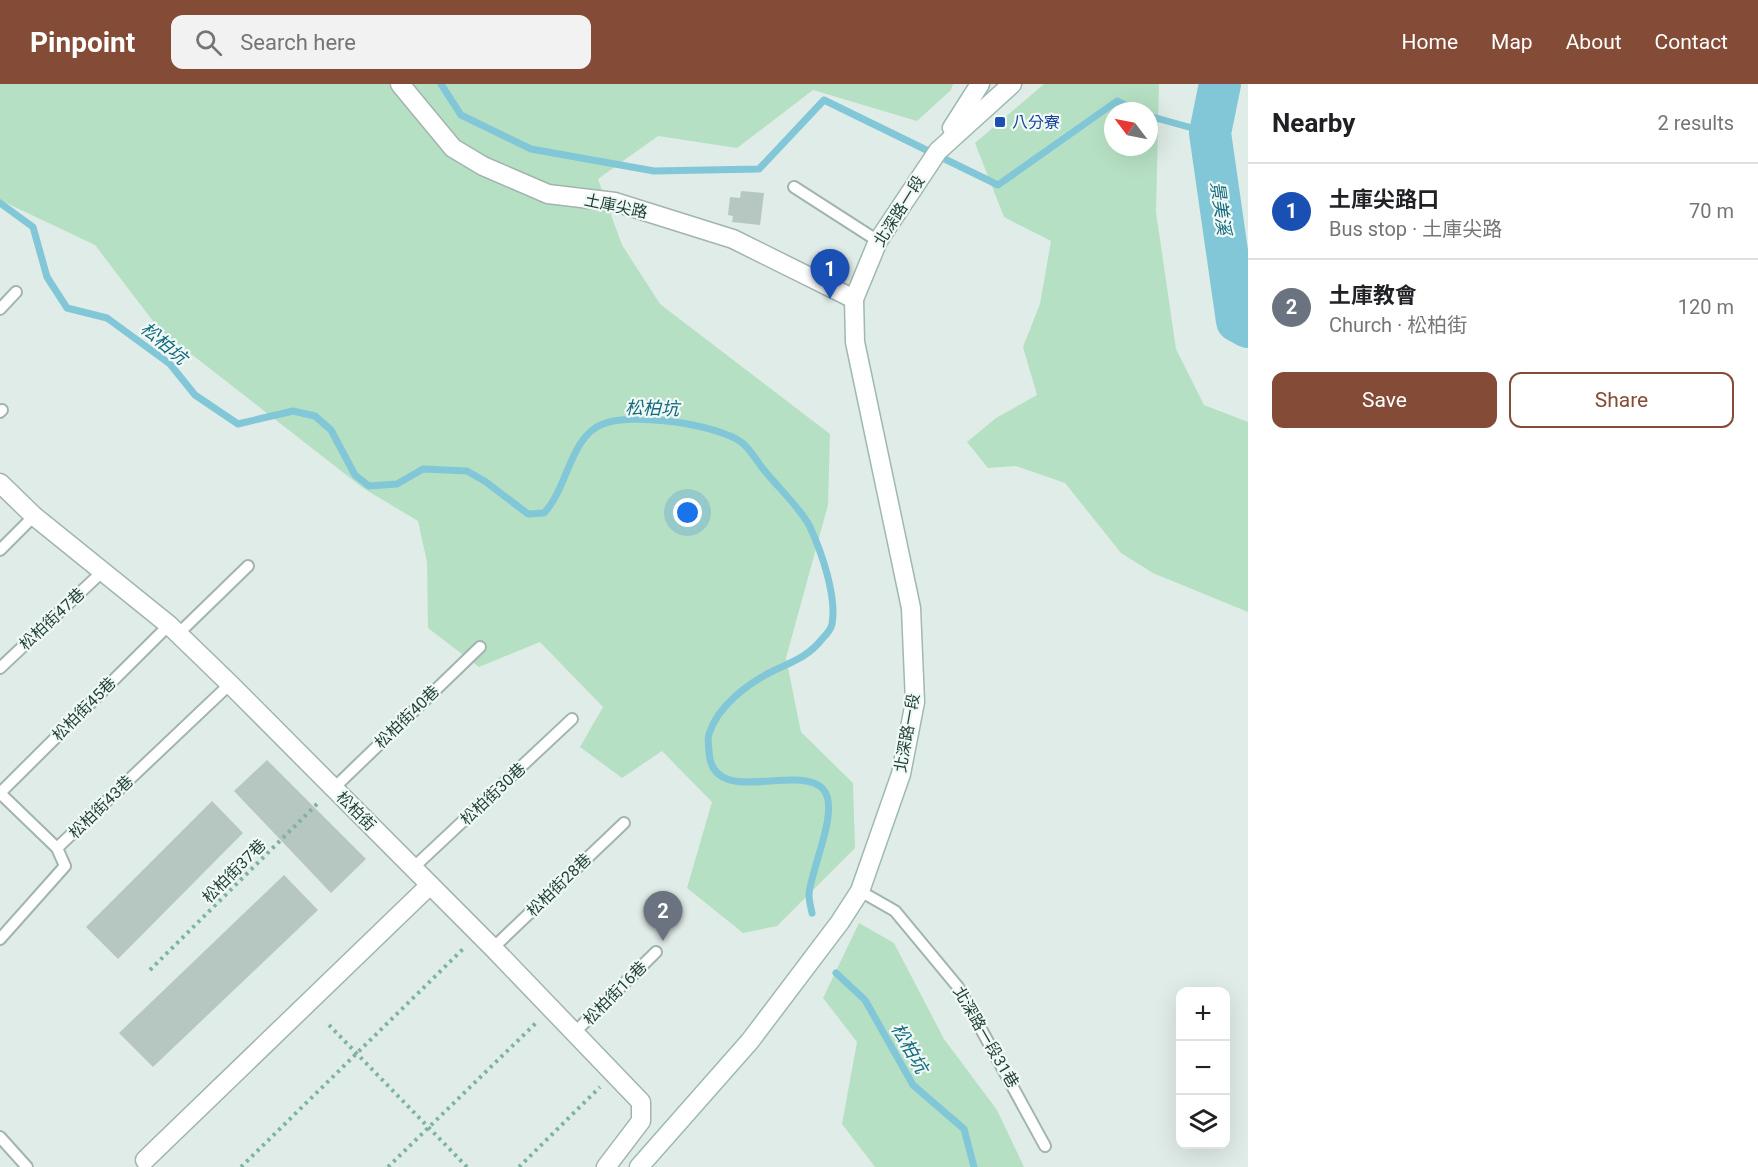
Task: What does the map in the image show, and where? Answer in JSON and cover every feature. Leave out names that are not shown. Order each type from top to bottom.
[{"type":"street","name":"土庫尖路","points":[[400,84],[453,148],[483,166],[548,194],[615,202],[733,239],[854,299]]},
{"type":"street","points":[[938,150],[980,84]]},
{"type":"street","points":[[938,150],[1012,84]]},
{"type":"street","name":"北深路一段","points":[[639,1167],[750,1041],[840,922],[860,891],[901,774],[915,702],[911,608],[855,342],[854,299],[878,241],[938,150]]},
{"type":"street","name":"松柏街","points":[[0,483],[34,516],[174,630],[230,684],[493,948],[641,1102],[641,1121],[606,1167]]},
{"type":"street","points":[[146,1160],[430,885]]},
{"type":"lane","points":[[794,187],[878,241]]},
{"type":"lane","points":[[0,309],[16,292]]},
{"type":"lane","points":[[0,550],[34,516]]},
{"type":"lane","name":"松柏街45巷","points":[[0,793],[174,630],[248,566]]},
{"type":"lane","name":"松柏街47巷","points":[[0,668],[103,571]]},
{"type":"lane","name":"松柏街40巷","points":[[334,788],[480,647]]},
{"type":"lane","name":"松柏街43巷","points":[[0,939],[65,866],[57,848],[230,684]]},
{"type":"lane","name":"松柏街30巷","points":[[413,868],[572,719]]},
{"type":"lane","points":[[0,793],[57,848]]},
{"type":"lane","name":"松柏街28巷","points":[[493,948],[624,823]]},
{"type":"lane","name":"北深路一段31巷","points":[[860,891],[895,910],[958,987],[1045,1146]]},
{"type":"lane","name":"松柏街16巷","points":[[574,1033],[656,952]]},
{"type":"lane","points":[[0,1137],[27,1167]]},
{"type":"path","name":"松柏街37巷","points":[[150,970],[334,788]]},
{"type":"path","points":[[241,1167],[478,934]]},
{"type":"path","points":[[388,1167],[550,1008]]},
{"type":"path","points":[[329,1025],[467,1167]]},
{"type":"path","points":[[519,1167],[614,1074]]},
{"type":"green space","points":[[0,84],[953,84],[951,90],[917,121],[813,90],[737,148],[658,136],[598,179],[622,245],[660,304],[830,434],[828,505],[786,658],[801,732],[853,783],[855,848],[777,926],[743,933],[687,888],[712,802],[662,751],[622,778],[580,747],[603,707],[540,642],[479,667],[428,628],[427,562],[418,521],[363,488],[159,329],[95,245],[0,200]]},
{"type":"green space","points":[[1044,84],[1159,84],[1158,127],[1158,102],[1104,102],[1104,156],[1157,156],[1156,212],[1176,349],[1204,405],[1248,422],[1248,612],[1153,573],[1121,553],[1065,483],[1016,466],[988,468],[967,442],[996,418],[1037,395],[1023,347],[1040,304],[1051,241],[1004,217],[975,143]]},
{"type":"green space","points":[[859,923],[894,943],[944,1039],[997,1110],[1024,1167],[875,1167],[842,1124],[857,1042],[823,998]]},
{"type":"building","points":[[741,191],[764,193],[760,225],[732,222],[733,216],[728,215],[730,197],[740,198]]},
{"type":"building","points":[[267,760],[366,859],[331,893],[234,791]]},
{"type":"building","points":[[212,801],[243,833],[118,959],[86,927]]},
{"type":"building","points":[[284,875],[318,910],[153,1067],[119,1033]]},
{"type":"waterway","points":[[441,84],[461,115],[531,149],[654,171],[759,169],[824,100],[998,185],[1104,110]]},
{"type":"waterway","name":"景美溪","points":[[1220,84],[1210,133],[1237,321],[1248,327]]},
{"type":"waterway","points":[[1116,102],[1119,102]]},
{"type":"waterway","points":[[1158,119],[1210,133]]},
{"type":"waterway","name":"松柏坑","points":[[0,203],[33,227],[47,277],[67,308],[107,318],[170,364],[195,395],[238,424],[293,411],[315,416],[331,430],[355,475],[369,486],[397,484],[423,469],[467,471],[486,482],[528,514],[544,513],[559,490],[583,439],[603,424],[633,419],[673,422],[713,430],[741,442],[801,512],[810,527],[824,562],[830,588],[832,624],[812,650],[754,682],[726,705],[709,734],[709,752],[714,769],[725,778],[740,782],[795,780],[811,782],[823,789],[828,798],[829,810],[811,884],[809,897],[812,913]]},
{"type":"waterway","name":"松柏坑","points":[[836,973],[865,1000],[913,1085],[964,1129],[974,1167]]},
{"type":"place","name":"八分寮","points":[[1000,122]]},
{"type":"place","name":"土庫尖路口","points":[[830,299]]},
{"type":"place","name":"土庫教會","points":[[663,941]]}]
